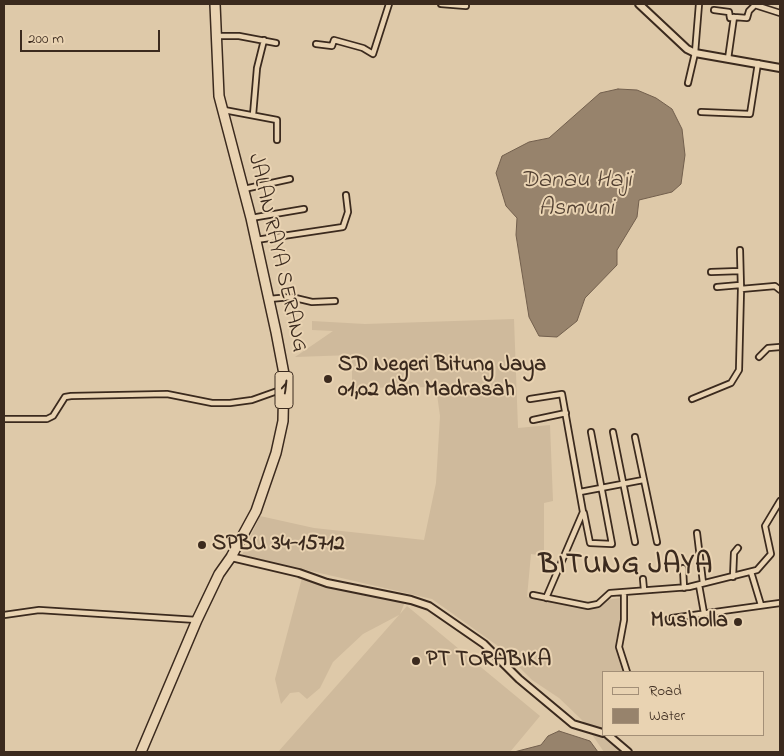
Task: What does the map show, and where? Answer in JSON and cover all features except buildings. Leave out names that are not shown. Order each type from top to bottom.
[{"type":"highway","name":"JALAN RAYA SERANG","points":[[141,752],[197,620],[219,574],[231,557],[256,511],[268,480],[283,421],[284,389],[282,367],[269,299],[244,189],[219,96],[215,4]]},
{"type":"street","points":[[316,44],[332,46],[334,40],[363,48],[373,54],[389,4]]},
{"type":"street","points":[[441,4],[466,6]]},
{"type":"street","points":[[639,4],[688,49],[728,59],[780,68]]},
{"type":"street","points":[[688,83],[695,52],[699,4]]},
{"type":"street","points":[[714,10],[729,12],[730,18],[747,18],[748,12],[755,5],[780,13]]},
{"type":"street","points":[[728,59],[734,18]]},
{"type":"street","points":[[216,36],[238,36],[276,43]]},
{"type":"street","points":[[253,115],[257,68],[264,40]]},
{"type":"street","points":[[701,112],[750,114],[758,63]]},
{"type":"street","points":[[222,110],[277,120],[277,140]]},
{"type":"street","points":[[244,189],[290,179]]},
{"type":"street","points":[[256,240],[343,228],[348,212],[346,195]]},
{"type":"street","points":[[251,218],[304,209]]},
{"type":"street","points":[[692,399],[731,383],[739,370],[740,250]]},
{"type":"street","points":[[711,272],[740,271]]},
{"type":"street","points":[[716,287],[775,286],[780,290]]},
{"type":"street","points":[[269,299],[291,296],[312,302],[335,301]]},
{"type":"street","points":[[759,358],[768,348],[780,347]]},
{"type":"street","points":[[4,419],[47,419],[53,416],[66,397],[71,396],[167,394],[212,403],[230,403],[252,400],[284,389]]},
{"type":"street","points":[[530,399],[561,393],[590,544],[612,544],[590,432]]},
{"type":"street","points":[[533,420],[566,413]]},
{"type":"street","points":[[613,432],[635,542]]},
{"type":"street","points":[[635,437],[657,542]]},
{"type":"street","points":[[580,492],[643,480]]},
{"type":"street","points":[[533,595],[588,606],[598,604],[608,594],[684,588],[733,578],[751,572],[763,565],[771,554],[765,523],[780,501]]},
{"type":"street","points":[[546,598],[583,512]]},
{"type":"street","points":[[697,533],[704,614]]},
{"type":"street","points":[[733,578],[733,560],[738,548]]},
{"type":"street","points":[[231,557],[299,573],[318,580],[411,600],[429,606],[484,644],[519,679],[573,724],[602,733]]},
{"type":"street","points":[[683,568],[684,588]]},
{"type":"street","points":[[751,572],[762,605]]},
{"type":"street","points":[[644,579],[644,590]]},
{"type":"street","points":[[624,592],[624,620],[619,647],[627,671]]},
{"type":"street","points":[[672,618],[780,603]]},
{"type":"street","points":[[4,615],[39,610],[197,620]]},
{"type":"street","points":[[609,736],[628,752]]},
{"type":"shaded area","points":[[514,319],[518,428],[550,425],[553,501],[544,503],[544,556],[531,554],[527,597],[586,609],[601,606],[606,600],[620,598],[621,626],[616,639],[618,653],[625,671],[602,671],[602,736],[608,736],[625,752],[604,752],[582,720],[559,698],[532,680],[498,646],[432,599],[242,555],[260,516],[314,528],[424,540],[436,483],[440,416],[436,387],[352,388],[352,355],[295,357],[333,331],[312,330],[312,321],[365,324]]},
{"type":"shaded area","name":"PT TORABIKA","points":[[302,578],[325,586],[405,602],[400,614],[407,606],[540,716],[510,752],[278,752],[399,615],[363,634],[333,662],[320,688],[307,699],[299,692],[290,693],[281,704],[275,679]]},
{"type":"water","name":"Danau Haji Asmuni","points":[[618,89],[637,90],[656,98],[672,109],[682,129],[685,155],[681,184],[672,192],[639,200],[637,217],[617,250],[617,265],[585,298],[577,321],[557,337],[539,336],[529,317],[516,235],[517,218],[506,206],[496,173],[502,156],[529,142],[549,138],[600,93]]},
{"type":"water","points":[[559,731],[590,741],[598,752],[514,752],[541,745],[548,736]]},
{"type":"place","name":"SD Negeri Bitung Jaya 01,02 dan Madrasah","points":[[328,379]]},
{"type":"place","name":"SPBU 34-15712","points":[[202,545]]},
{"type":"place","name":"Musholla","points":[[738,622]]},
{"type":"place","name":"PT TORABIKA","points":[[416,661]]},
{"type":"district","name":"BITUNG JAYA","points":[[626,567]]}]
